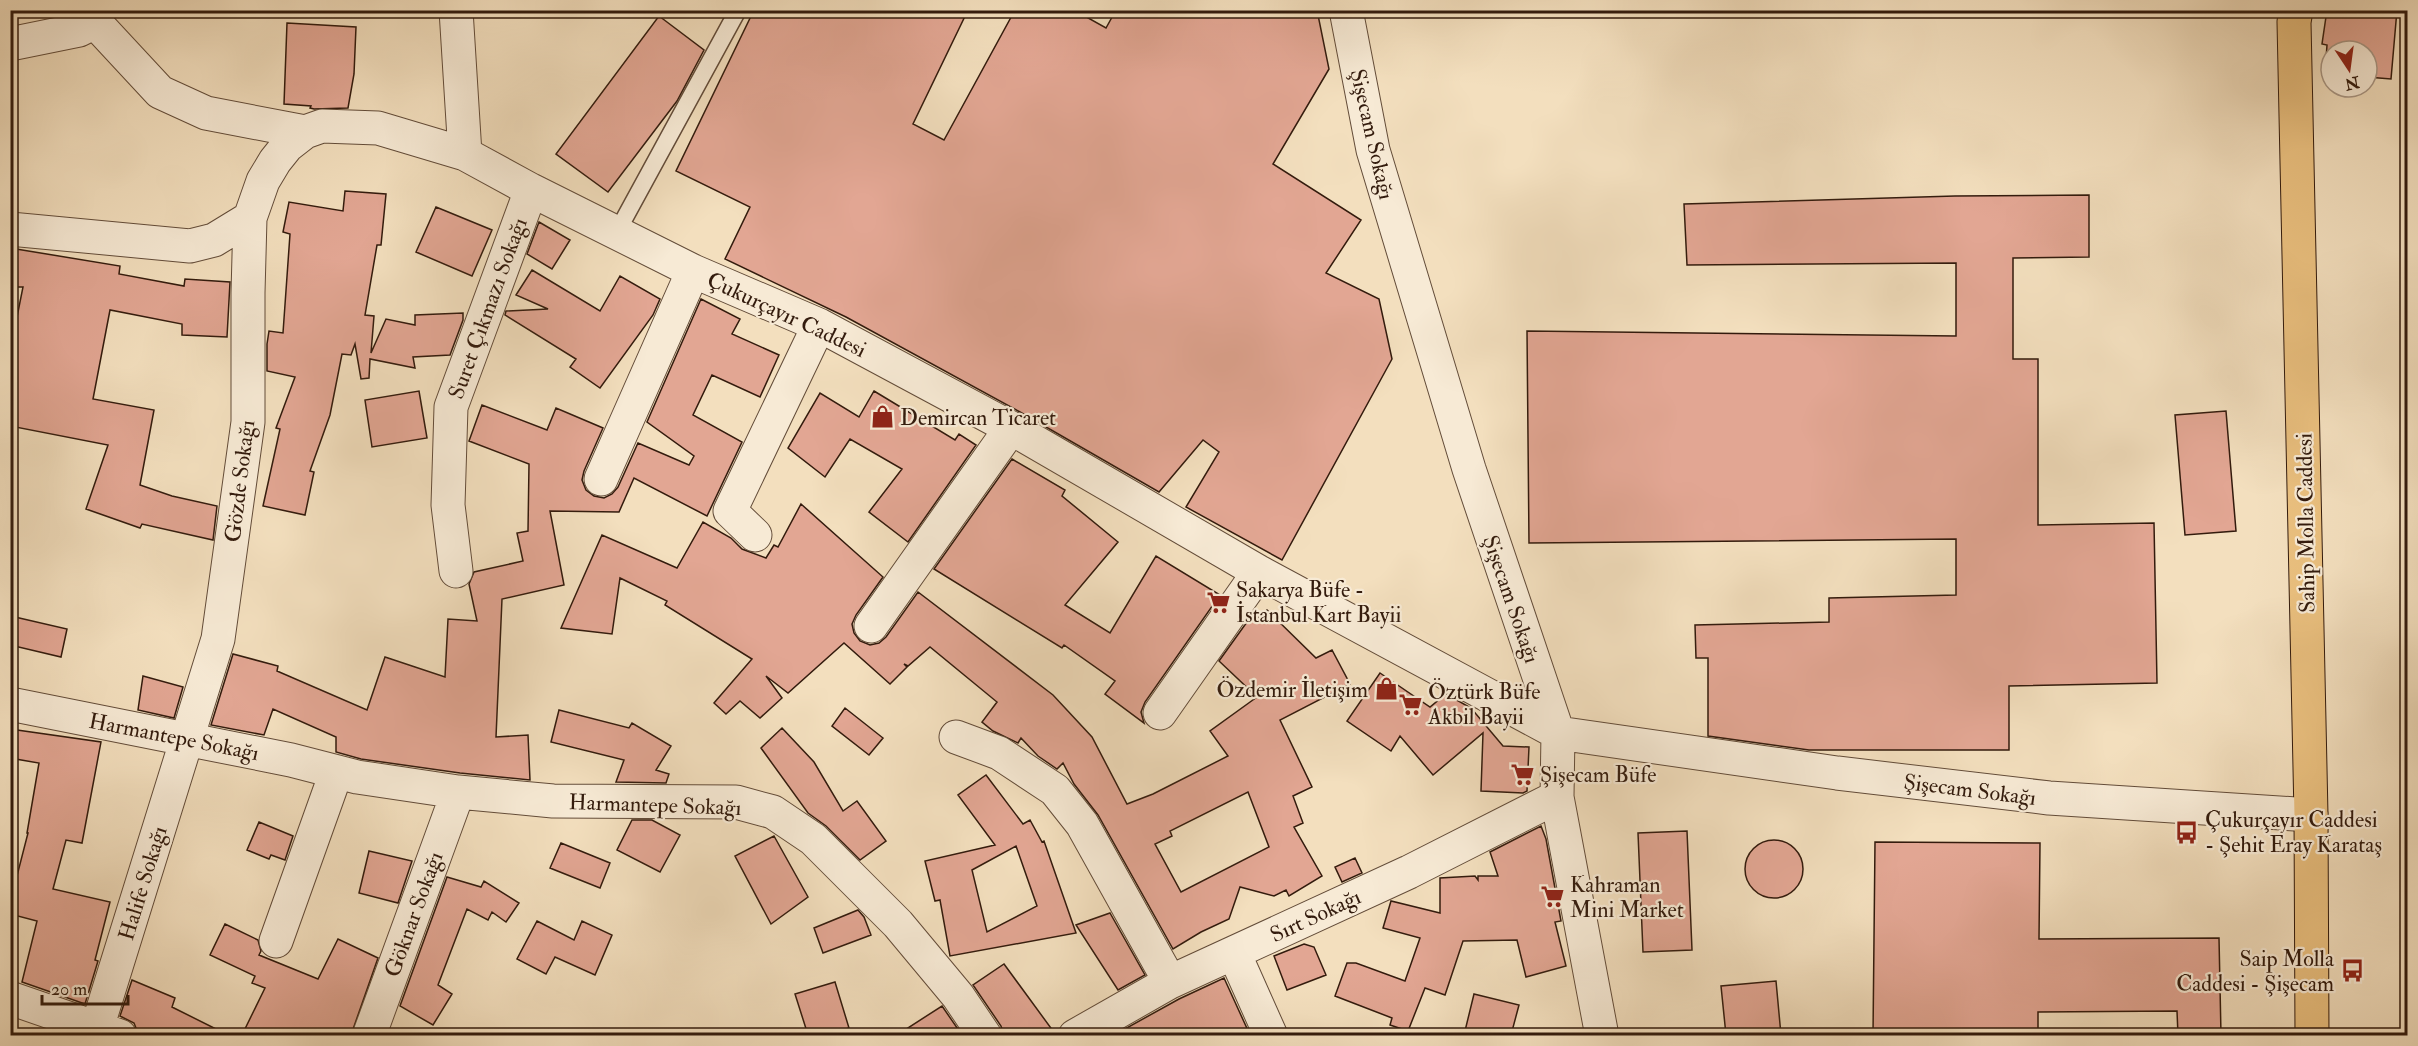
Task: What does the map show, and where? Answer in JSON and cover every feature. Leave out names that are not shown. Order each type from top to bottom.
[{"type":"main road","name":"Sahip Molla Caddesi","points":[[2296,10],[2294,22],[2311,815],[2312,1035]]},
{"type":"street","points":[[456,10],[465,154]]},
{"type":"street","name":"Şişecam Sokağı","points":[[1346,10],[1373,150],[1469,470],[1558,733],[1837,773],[2049,798],[2311,815]]},
{"type":"street","points":[[10,44],[78,30],[94,16],[160,92],[206,113],[305,132]]},
{"type":"street","name":"Çukurçayır Caddesi","points":[[305,132],[322,126],[378,128],[465,154],[531,190],[693,270],[819,325],[1011,428],[1259,572],[1558,733]]},
{"type":"street","points":[[10,229],[190,246],[214,240],[234,230],[250,218],[263,181],[275,161],[287,146],[305,132]]},
{"type":"street","name":"Suret Çıkmazı Sokağı","points":[[456,571],[448,505],[451,407],[531,190]]},
{"type":"street","name":"Gözde Sokağı","points":[[187,739],[218,639],[248,422],[250,218]]},
{"type":"street","points":[[602,479],[693,270]]},
{"type":"street","points":[[755,535],[730,511],[819,325]]},
{"type":"street","points":[[871,626],[1011,428]]},
{"type":"street","points":[[1160,713],[1259,572]]},
{"type":"street","name":"Harmantepe Sokağı","points":[[10,704],[291,760],[336,773],[458,792],[553,801],[736,802],[773,812],[813,839],[890,916],[958,996],[985,1035]]},
{"type":"street","points":[[1558,733],[1557,797],[1602,1035]]},
{"type":"street","points":[[956,737],[999,753],[1055,790],[1082,824],[1170,982]]},
{"type":"street","name":"Halife Sokağı","points":[[109,1031],[187,739]]},
{"type":"street","points":[[276,941],[336,773]]},
{"type":"street","name":"Göknar Sokağı","points":[[369,1035],[458,792]]},
{"type":"street","name":"Sırt Sokağı","points":[[1075,1035],[1170,982],[1408,872],[1557,797]]},
{"type":"street","points":[[1234,953],[1271,1035]]},
{"type":"street","points":[[10,998],[109,1031]]},
{"type":"lane","points":[[617,232],[738,10]]},
{"type":"building","points":[[754,10],[968,10],[913,124],[944,140],[1015,10],[1074,10],[1106,28],[1116,10],[1317,10],[1329,69],[1273,164],[1361,220],[1326,273],[1379,299],[1392,359],[1282,560],[1186,507],[1219,452],[1203,440],[1159,492],[1020,412],[846,317],[725,259],[750,207],[676,171]]},
{"type":"building","points":[[2327,10],[2397,10],[2391,79],[2379,78],[2379,39],[2323,39]]},
{"type":"building","points":[[659,16],[704,50],[677,101],[608,192],[556,154]]},
{"type":"building","points":[[287,23],[356,27],[354,74],[348,108],[314,109],[310,108],[311,106],[284,104]]},
{"type":"building","points":[[345,191],[386,194],[381,245],[377,245],[365,315],[374,316],[371,353],[386,319],[415,325],[415,315],[463,313],[463,320],[450,355],[413,357],[415,368],[370,359],[369,378],[361,379],[355,344],[351,355],[342,354],[330,415],[310,471],[314,472],[305,515],[263,506],[280,429],[276,428],[295,377],[267,371],[267,344],[269,331],[283,333],[290,234],[283,232],[289,202],[343,211]]},
{"type":"building","points":[[2089,195],[2089,257],[2013,258],[2013,359],[2038,359],[2038,525],[2154,523],[2157,683],[2009,686],[2009,750],[1809,750],[1708,736],[1708,658],[1696,658],[1695,625],[1829,622],[1829,598],[1956,595],[1956,539],[1529,543],[1527,331],[1956,336],[1956,263],[1687,265],[1684,204],[1955,196]]},
{"type":"building","points":[[436,207],[492,230],[472,276],[416,252]]},
{"type":"building","points":[[539,222],[570,240],[552,269],[527,254]]},
{"type":"building","points":[[10,248],[120,266],[119,274],[184,286],[185,279],[230,282],[227,337],[182,335],[182,324],[110,310],[93,399],[154,410],[140,485],[172,496],[217,506],[213,540],[142,524],[140,528],[86,509],[108,445],[10,426],[10,352],[23,287],[10,287]]},
{"type":"building","points":[[532,270],[600,311],[620,276],[660,299],[653,315],[600,388],[570,367],[576,359],[505,315],[506,311],[548,309],[516,295]]},
{"type":"building","points":[[701,299],[740,319],[732,334],[779,355],[760,397],[712,375],[693,415],[742,442],[707,516],[634,478],[619,512],[550,511],[564,585],[502,599],[496,737],[528,735],[530,780],[361,759],[336,752],[336,737],[273,709],[264,735],[211,725],[233,654],[278,666],[277,671],[367,710],[385,657],[445,677],[448,619],[477,621],[469,584],[474,572],[523,561],[517,533],[528,531],[529,464],[469,441],[482,405],[547,430],[556,408],[603,428],[582,480],[586,490],[594,496],[604,498],[618,487],[638,443],[689,465],[694,456],[647,422]]},
{"type":"building","points":[[419,391],[427,438],[372,447],[365,400]]},
{"type":"building","points":[[874,391],[955,440],[959,434],[976,445],[908,542],[869,512],[902,469],[850,439],[825,477],[788,448],[820,393],[859,417]]},
{"type":"building","points":[[2226,411],[2236,531],[2185,535],[2175,415]]},
{"type":"building","points":[[1012,459],[1065,490],[1062,496],[1118,542],[1065,605],[1110,633],[1156,556],[1220,595],[1145,702],[1141,712],[1144,723],[1105,694],[1115,681],[1064,645],[1062,648],[934,569]]},
{"type":"building","points":[[801,504],[883,577],[852,624],[854,633],[860,641],[870,645],[879,643],[886,637],[918,592],[1053,695],[1092,737],[1127,804],[1153,794],[1228,756],[1210,731],[1257,697],[1219,661],[1252,615],[1258,618],[1267,610],[1316,658],[1332,650],[1350,684],[1280,720],[1312,787],[1293,796],[1303,823],[1294,827],[1322,876],[1289,896],[1286,890],[1274,896],[1240,887],[1229,919],[1173,949],[1098,815],[1074,784],[1063,763],[1057,769],[1038,756],[1021,738],[1018,743],[993,731],[982,722],[997,702],[930,647],[908,666],[904,664],[907,667],[890,684],[844,643],[788,693],[766,676],[782,698],[760,718],[740,701],[726,714],[714,703],[752,659],[665,605],[667,601],[620,578],[612,634],[561,628],[602,535],[677,568],[703,522],[731,538],[742,549],[766,558],[774,545],[778,547]],"holes":[[[1248,792],[1269,847],[1181,892],[1155,844],[1172,836],[1170,831]]]},
{"type":"building","points":[[15,617],[67,629],[61,657],[10,645]]},
{"type":"building","points":[[1380,673],[1430,707],[1446,694],[1471,708],[1503,746],[1529,747],[1527,791],[1523,793],[1481,791],[1483,733],[1433,775],[1400,736],[1391,751],[1347,721]]},
{"type":"building","points":[[143,676],[183,687],[174,718],[138,710]]},
{"type":"building","points":[[845,708],[883,738],[869,755],[832,726]]},
{"type":"building","points":[[559,710],[629,728],[632,723],[671,746],[656,770],[669,774],[666,783],[616,782],[624,760],[551,742]]},
{"type":"building","points":[[782,728],[814,762],[843,811],[857,801],[886,841],[860,860],[826,826],[808,813],[761,748]]},
{"type":"building","points":[[10,729],[101,742],[82,843],[66,840],[53,889],[110,902],[95,960],[98,961],[85,1004],[22,982],[37,921],[10,914],[10,903],[28,833],[39,763],[10,758]]},
{"type":"building","points":[[986,775],[1023,824],[1030,820],[1042,842],[1044,841],[1076,933],[950,956],[940,900],[935,901],[925,861],[995,845],[958,795]],"holes":[[[1016,846],[1037,906],[987,932],[972,870]]]},
{"type":"building","points":[[632,820],[652,820],[680,835],[660,872],[617,850]]},
{"type":"building","points":[[259,822],[293,836],[285,860],[271,855],[269,859],[247,850]]},
{"type":"building","points":[[1541,826],[1546,839],[1561,921],[1555,922],[1566,966],[1526,977],[1517,940],[1463,941],[1445,995],[1425,988],[1408,1031],[1390,1025],[1392,1018],[1335,996],[1347,963],[1356,963],[1405,981],[1420,938],[1383,928],[1391,901],[1440,913],[1440,878],[1475,876],[1478,880],[1478,876],[1498,876],[1490,852]]},
{"type":"building","points":[[1687,831],[1692,950],[1643,952],[1638,833]]},
{"type":"building","points":[[774,836],[808,897],[771,924],[735,856]]},
{"type":"building","points":[[1774,840],[1785,842],[1798,853],[1803,869],[1801,880],[1790,893],[1774,898],[1763,896],[1750,885],[1745,869],[1747,858],[1758,845]]},
{"type":"building","points":[[1875,842],[2040,843],[2039,939],[2219,938],[2221,1035],[2178,1035],[2177,1011],[2038,1012],[2038,1035],[1873,1035]]},
{"type":"building","points":[[561,843],[610,863],[600,888],[550,868]]},
{"type":"building","points":[[369,851],[412,861],[398,903],[359,893]]},
{"type":"building","points":[[1355,858],[1362,873],[1342,882],[1335,867]]},
{"type":"building","points":[[447,877],[481,887],[484,881],[519,903],[506,922],[492,912],[488,920],[467,909],[438,985],[452,994],[433,1025],[400,1006]]},
{"type":"building","points":[[858,910],[864,917],[871,935],[823,953],[814,928]]},
{"type":"building","points":[[1110,913],[1145,975],[1118,990],[1076,925]]},
{"type":"building","points":[[537,921],[574,940],[582,921],[612,935],[595,975],[555,957],[546,974],[517,959]]},
{"type":"building","points":[[225,924],[258,940],[261,951],[259,955],[318,979],[338,939],[378,958],[351,1035],[242,1035],[265,988],[252,983],[255,976],[210,955]]},
{"type":"building","points":[[1304,944],[1314,947],[1326,975],[1287,990],[1274,956]]},
{"type":"building","points":[[1004,964],[1056,1035],[1004,1035],[1001,1026],[973,985]]},
{"type":"building","points":[[1224,978],[1250,1035],[1114,1035],[1179,999]]},
{"type":"building","points":[[132,980],[175,998],[172,1007],[228,1035],[145,1035],[138,1033],[134,1023],[120,1016]]},
{"type":"building","points":[[1776,981],[1781,1035],[1726,1035],[1721,986]]},
{"type":"building","points":[[835,982],[849,1028],[825,1035],[808,1035],[795,994]]},
{"type":"building","points":[[1474,994],[1519,1005],[1511,1035],[1464,1035]]},
{"type":"building","points":[[942,1006],[962,1035],[897,1035]]},
{"type":"place","name":"Demircan Ticaret","points":[[882,417]]},
{"type":"place","name":"Sakarya Büfe - İstanbul Kart Bayii","points":[[1218,602]]},
{"type":"place","name":"Özdemir İletişim","points":[[1386,689]]},
{"type":"place","name":"Öztürk Büfe Akbil Bayii","points":[[1410,704]]},
{"type":"place","name":"Şişecam Büfe","points":[[1522,774]]},
{"type":"place","name":"Çukurçayır Caddesi - Şehit Eray Karataş","points":[[2187,832]]},
{"type":"place","name":"Kahraman Mini Market","points":[[1552,897]]},
{"type":"place","name":"Saip Molla Caddesi - Şişecam","points":[[2352,971]]}]
